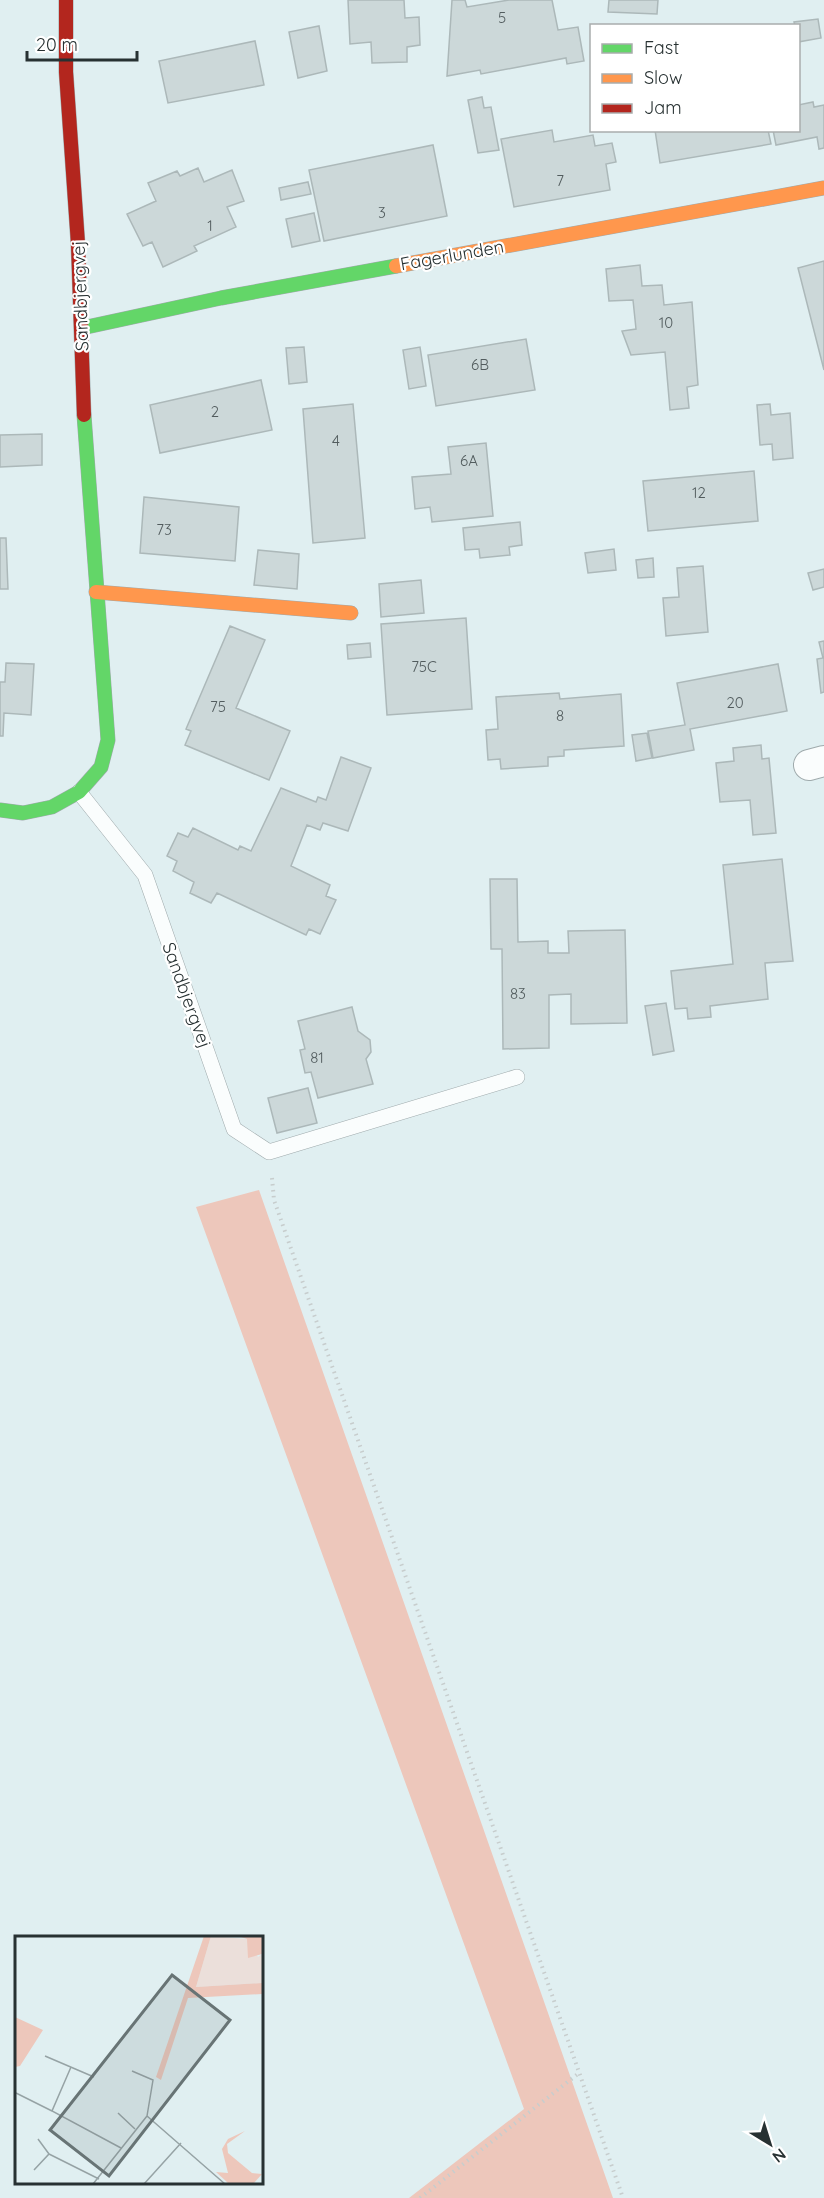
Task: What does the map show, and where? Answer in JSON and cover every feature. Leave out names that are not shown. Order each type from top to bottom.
[{"type":"street","name":"Sandbjergvej","points":[[66,0],[66,72],[82,328],[84,411],[108,740],[101,767],[79,792]]},
{"type":"street","name":"Fagerlunden","points":[[82,328],[244,294],[824,188]]},
{"type":"street","points":[[96,592],[351,613]]},
{"type":"street","points":[[0,810],[23,813],[51,807],[79,792]]},
{"type":"lane","name":"Sandbjergvej","points":[[79,792],[145,875],[234,1129],[269,1152]]},
{"type":"lane","points":[[269,1152],[517,1077]]},
{"type":"path","points":[[269,1152],[274,1200],[623,2198]]},
{"type":"path","points":[[420,2198],[579,2073]]},
{"type":"shaded area","points":[[259,1190],[613,2198],[409,2198],[524,2109],[196,1207]]},
{"type":"building","points":[[348,0],[404,0],[405,18],[419,17],[420,45],[407,47],[407,62],[372,63],[371,42],[350,44]]},
{"type":"building","points":[[452,0],[465,0],[467,7],[509,0],[552,0],[558,30],[578,27],[584,61],[567,64],[566,58],[481,74],[480,70],[447,76]]},
{"type":"building","points":[[609,0],[658,0],[657,14],[608,12]]},
{"type":"building","points":[[818,19],[821,38],[800,42],[800,24],[794,22]]},
{"type":"building","points":[[319,26],[327,71],[298,78],[289,32]]},
{"type":"building","points":[[255,41],[264,85],[168,103],[159,61]]},
{"type":"building","points":[[482,97],[484,108],[491,107],[499,150],[478,153],[468,100]]},
{"type":"building","points":[[813,102],[814,107],[824,105],[824,148],[819,149],[817,137],[776,145],[773,132],[800,132],[800,105]]},
{"type":"building","points":[[552,130],[554,142],[593,135],[595,146],[612,143],[616,162],[606,164],[610,190],[514,207],[501,139]]},
{"type":"building","points":[[655,132],[768,132],[771,144],[660,163]]},
{"type":"building","points":[[433,145],[447,216],[324,241],[309,170]]},
{"type":"building","points":[[198,168],[204,182],[232,170],[244,201],[227,207],[236,227],[194,246],[197,251],[163,267],[152,242],[143,246],[127,214],[156,201],[148,183],[177,171],[180,176]]},
{"type":"building","points":[[308,182],[311,194],[281,200],[279,188]]},
{"type":"building","points":[[314,213],[320,241],[292,247],[286,219]]},
{"type":"building","points":[[824,261],[824,370],[798,268]]},
{"type":"building","points":[[640,265],[642,286],[662,285],[664,305],[692,302],[698,385],[687,387],[689,408],[670,410],[665,352],[631,355],[622,331],[636,329],[633,300],[609,301],[606,269]]},
{"type":"building","points":[[526,339],[535,390],[436,406],[428,355]]},
{"type":"building","points":[[304,347],[307,382],[289,384],[286,348]]},
{"type":"building","points":[[420,347],[426,386],[409,389],[403,350]]},
{"type":"building","points":[[261,380],[272,430],[160,453],[150,405]]},
{"type":"building","points":[[353,404],[365,538],[313,543],[303,409]]},
{"type":"building","points":[[770,404],[771,415],[790,413],[793,458],[773,460],[772,444],[760,445],[757,405]]},
{"type":"building","points":[[42,434],[42,465],[0,467],[0,435]]},
{"type":"building","points":[[486,443],[493,516],[432,522],[430,507],[415,509],[412,477],[451,474],[448,447]]},
{"type":"building","points":[[754,471],[758,521],[648,531],[643,481]]},
{"type":"building","points":[[144,497],[239,507],[235,561],[140,553]]},
{"type":"building","points":[[520,522],[522,545],[509,547],[510,555],[480,558],[479,549],[465,550],[463,528]]},
{"type":"building","points":[[0,538],[6,538],[8,589],[0,589]]},
{"type":"building","points":[[614,549],[616,570],[588,573],[585,553]]},
{"type":"building","points":[[258,550],[299,554],[297,589],[254,585]]},
{"type":"building","points":[[653,558],[654,577],[638,578],[636,560]]},
{"type":"building","points":[[703,566],[708,632],[666,636],[663,598],[679,597],[677,568]]},
{"type":"building","points":[[824,569],[824,587],[813,590],[808,573]]},
{"type":"building","points":[[421,580],[424,613],[381,617],[379,584]]},
{"type":"building","points":[[466,618],[472,709],[387,715],[381,624]]},
{"type":"building","points":[[230,626],[265,640],[236,708],[290,731],[269,780],[185,745],[191,731],[186,729]]},
{"type":"building","points":[[824,641],[824,692],[821,693],[817,659],[823,658],[819,642]]},
{"type":"building","points":[[370,643],[371,657],[348,659],[347,645]]},
{"type":"building","points":[[6,663],[34,664],[31,715],[4,713],[3,736],[0,736],[0,682],[5,682]]},
{"type":"building","points":[[778,664],[787,711],[690,729],[694,750],[653,758],[648,731],[685,725],[677,683]]},
{"type":"building","points":[[559,693],[560,699],[621,694],[624,746],[564,750],[564,756],[548,757],[548,766],[501,769],[500,759],[488,760],[486,730],[498,729],[496,697]]},
{"type":"building","points":[[647,733],[652,758],[636,761],[632,735]]},
{"type":"building","points":[[761,745],[762,759],[769,758],[776,833],[753,835],[750,800],[720,802],[716,763],[734,761],[733,748]]},
{"type":"building","points":[[341,757],[371,768],[348,831],[323,823],[320,830],[307,825],[291,866],[330,885],[326,896],[336,900],[320,934],[309,929],[306,935],[217,893],[211,903],[190,893],[194,882],[173,871],[177,861],[167,856],[178,833],[188,837],[193,828],[238,850],[240,846],[251,851],[281,788],[316,802],[318,797],[326,800]]},
{"type":"building","points":[[782,859],[793,961],[765,963],[768,999],[710,1006],[711,1017],[688,1019],[687,1008],[675,1009],[671,971],[733,964],[723,865]]},
{"type":"building","points":[[490,879],[517,879],[518,942],[548,941],[548,953],[569,953],[568,931],[625,930],[627,1023],[571,1024],[571,994],[549,995],[549,1048],[503,1049],[502,949],[491,949]]},
{"type":"building","points":[[666,1003],[674,1051],[653,1055],[645,1006]]},
{"type":"building","points":[[352,1007],[358,1031],[370,1040],[371,1052],[366,1059],[373,1084],[318,1098],[311,1072],[305,1073],[300,1050],[305,1049],[298,1021]]},
{"type":"building","points":[[308,1088],[317,1123],[277,1133],[268,1098]]},
{"type":"traffic: fast","points":[[82,328],[221,298],[396,266]]},
{"type":"traffic: fast","points":[[0,810],[23,813],[52,807],[79,792],[101,767],[108,740],[84,415]]},
{"type":"traffic: slow","points":[[396,266],[824,188]]},
{"type":"traffic: slow","points":[[96,592],[351,613]]},
{"type":"traffic: jam","points":[[66,0],[66,72],[78,244],[84,415]]}]
